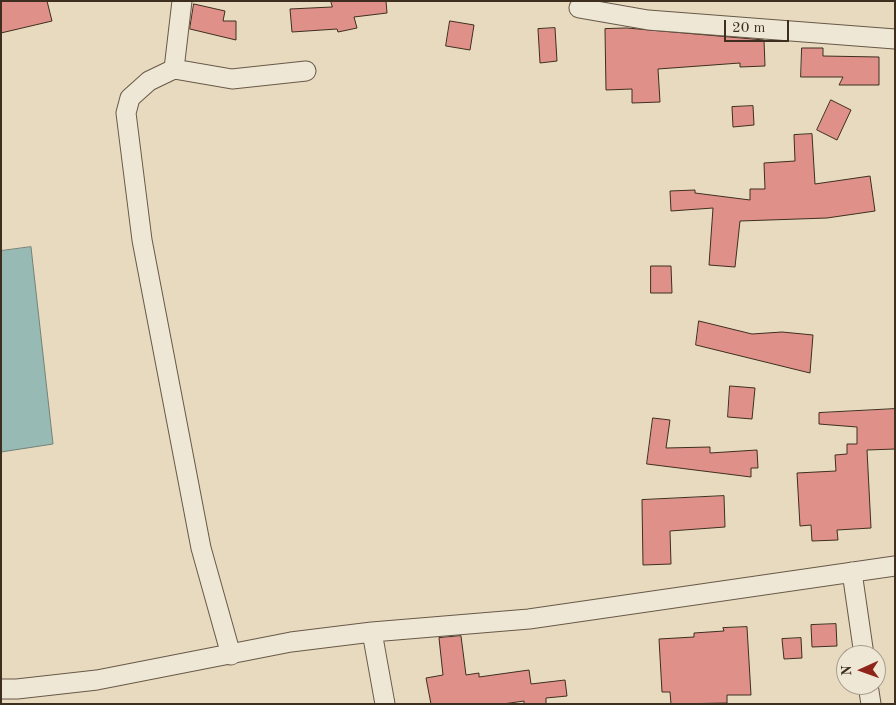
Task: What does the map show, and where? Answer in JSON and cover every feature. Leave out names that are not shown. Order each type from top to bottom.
[{"type":"street","points":[[174,69],[182,1]]},
{"type":"street","points":[[579,8],[648,20],[895,39]]},
{"type":"street","points":[[231,655],[201,548],[142,240],[126,112],[130,98],[149,81],[174,69],[232,79],[306,72]]},
{"type":"street","points":[[1,689],[97,680],[291,642],[372,632],[529,618],[895,566]]},
{"type":"street","points":[[852,572],[863,645]]},
{"type":"street","points":[[372,632],[385,704]]},
{"type":"water","points":[[31,247],[53,444],[1,452],[1,251]]},
{"type":"building","points":[[1,1],[47,1],[52,21],[1,33]]},
{"type":"building","points":[[331,1],[386,1],[387,13],[354,17],[357,28],[338,32],[337,29],[292,32],[290,9],[332,7]]},
{"type":"building","points":[[194,4],[225,11],[223,21],[236,21],[236,40],[190,29]]},
{"type":"building","points":[[450,21],[474,25],[470,50],[446,46]]},
{"type":"building","points":[[555,28],[557,61],[540,63],[538,29]]},
{"type":"building","points":[[627,28],[764,40],[765,66],[740,67],[740,63],[658,69],[660,102],[632,103],[632,89],[606,90],[605,29]]},
{"type":"building","points":[[802,48],[823,48],[823,56],[879,57],[879,85],[839,85],[843,77],[801,77]]},
{"type":"building","points":[[831,100],[851,110],[837,140],[817,130]]},
{"type":"building","points":[[753,106],[754,125],[733,127],[732,107]]},
{"type":"building","points":[[812,134],[815,184],[870,176],[875,211],[827,218],[740,221],[735,267],[709,265],[713,208],[671,211],[670,191],[695,190],[695,193],[750,200],[750,189],[765,189],[764,163],[795,161],[794,135]]},
{"type":"building","points":[[651,266],[671,266],[672,293],[651,293]]},
{"type":"building","points":[[699,321],[752,334],[782,332],[813,335],[810,373],[696,345]]},
{"type":"building","points":[[730,386],[755,388],[752,419],[728,417]]},
{"type":"building","points":[[895,409],[895,449],[867,450],[871,528],[837,530],[838,540],[812,541],[811,525],[800,526],[797,473],[836,471],[835,455],[847,454],[847,444],[857,444],[857,427],[819,424],[819,413]]},
{"type":"building","points":[[653,418],[670,420],[666,448],[710,447],[710,453],[757,450],[758,468],[751,468],[751,477],[647,464]]},
{"type":"building","points":[[724,496],[725,527],[670,531],[671,564],[643,565],[642,500]]},
{"type":"building","points":[[836,624],[837,645],[812,647],[811,625]]},
{"type":"building","points":[[747,627],[751,695],[727,695],[727,703],[671,704],[670,692],[662,692],[659,639],[694,637],[694,633],[724,631],[723,628]]},
{"type":"building","points":[[461,636],[466,675],[479,673],[479,677],[529,670],[531,684],[565,680],[567,696],[546,698],[546,704],[524,704],[524,701],[503,704],[431,704],[426,678],[443,675],[439,638]]},
{"type":"building","points":[[801,638],[802,658],[784,659],[782,639]]}]
